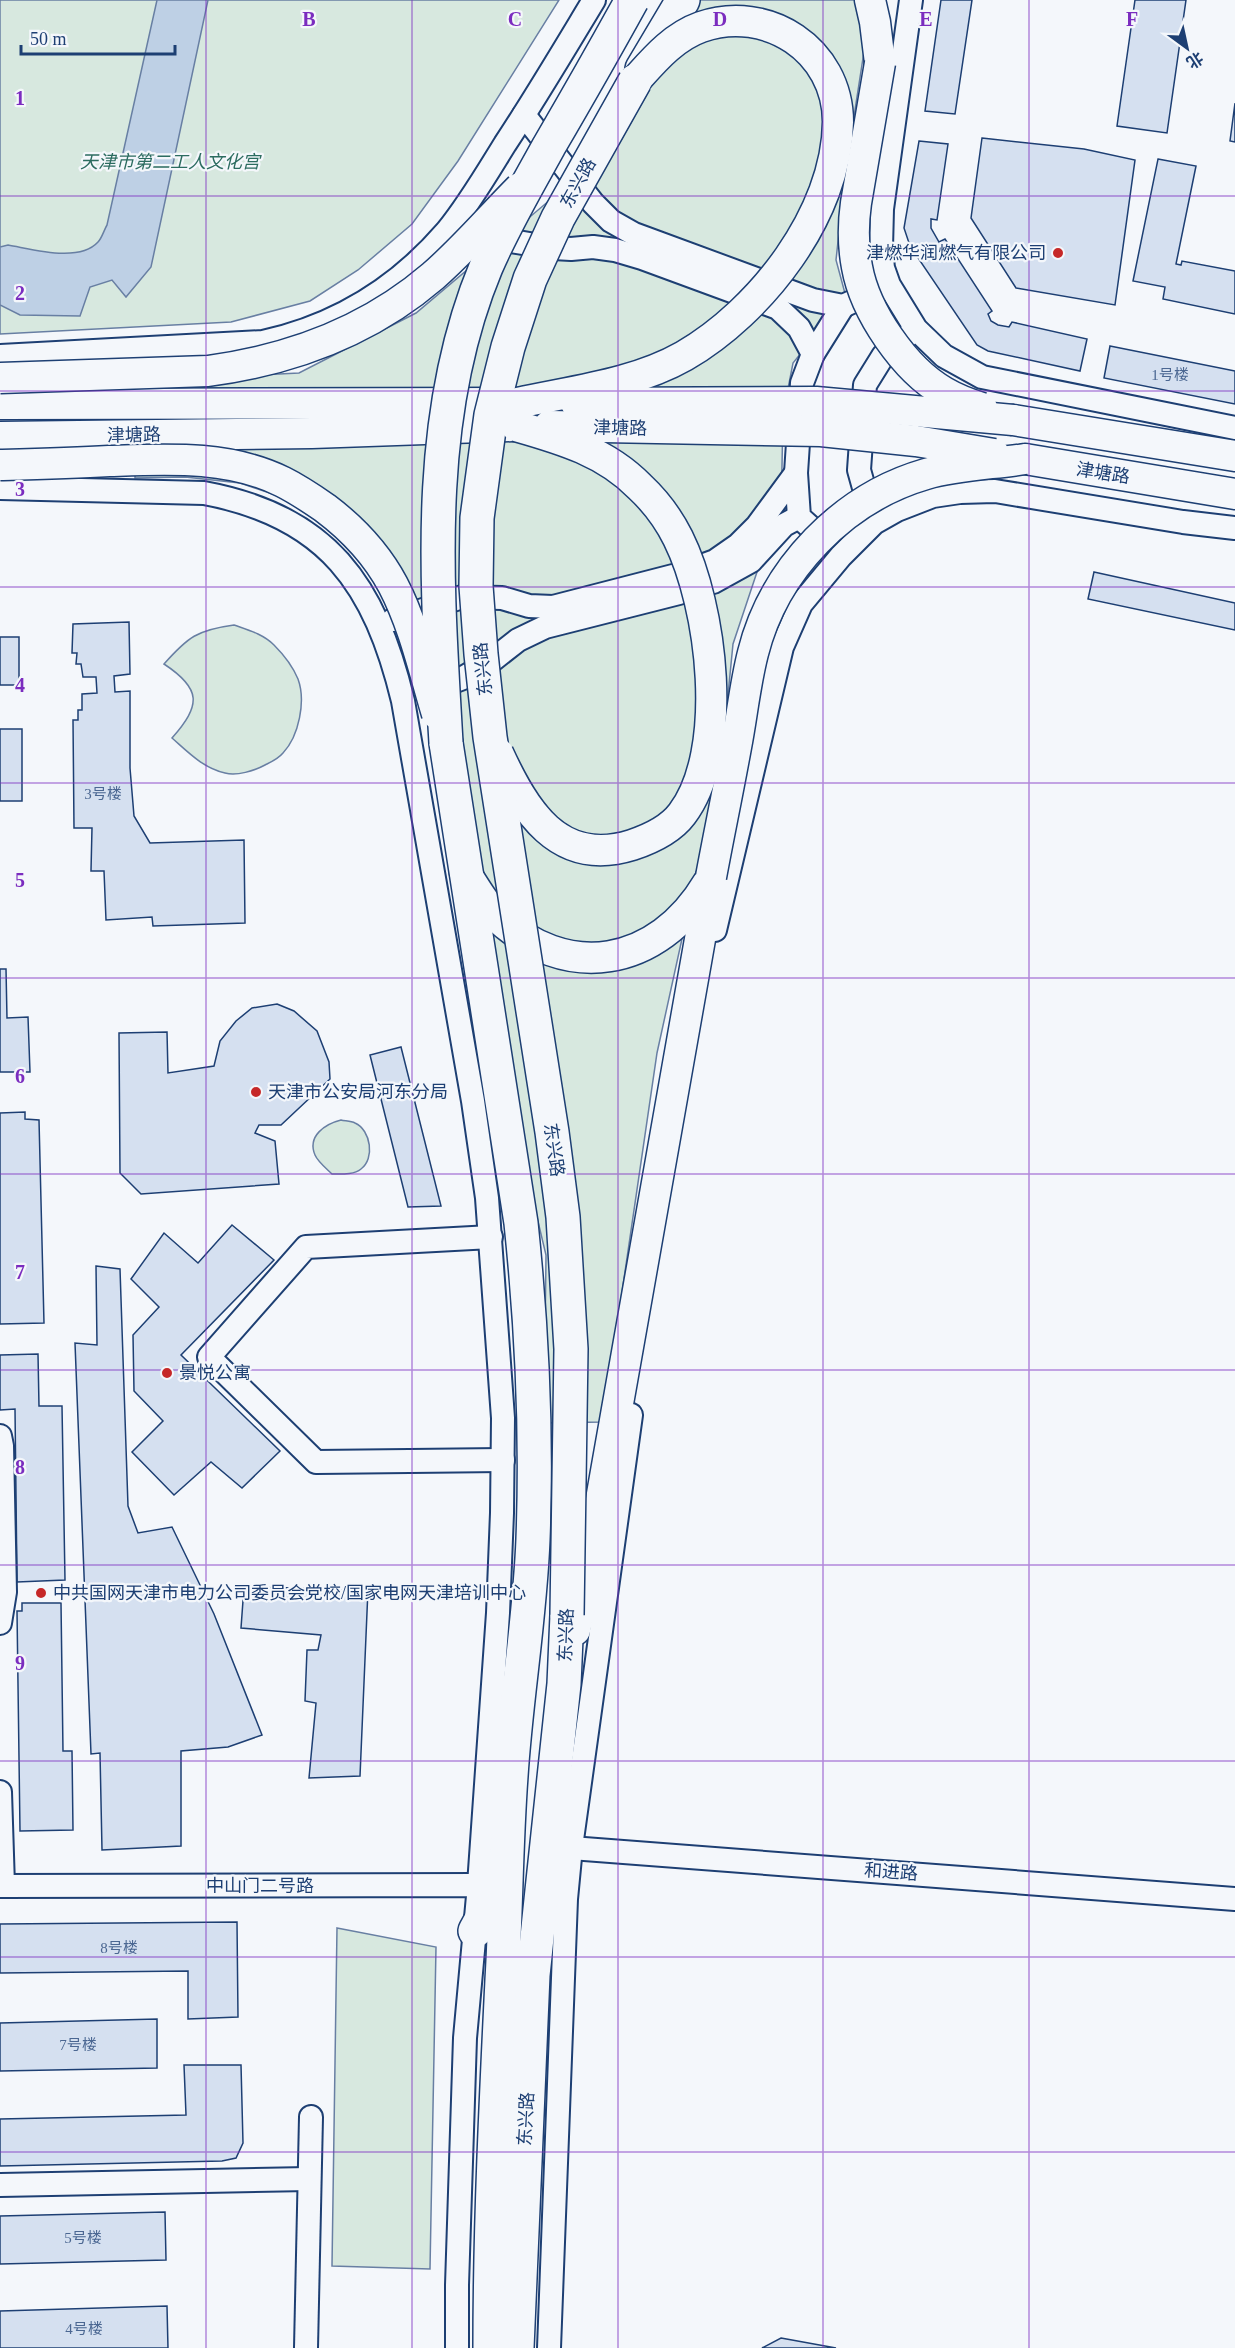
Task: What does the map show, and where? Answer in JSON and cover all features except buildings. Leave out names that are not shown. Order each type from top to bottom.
[{"type":"highway","name":"东兴路","points":[[517,2348],[510,2112],[495,1883],[524,1663],[533,1541],[535,1423],[528,1292],[521,1223],[483,914],[465,872],[446,743],[437,570],[439,497],[453,376],[478,290],[511,214],[632,0]]},
{"type":"highway","name":"东兴路","points":[[490,2348],[490,2250],[532,1976],[559,1847],[567,1615],[571,1349],[563,1217],[552,1132],[490,737],[476,586],[477,519],[491,415],[508,347],[530,279],[558,218],[683,0]]},
{"type":"highway","points":[[559,1847],[566,1899]]},
{"type":"highway","points":[[475,1931],[495,1883]]},
{"type":"main road","points":[[870,0],[880,63]]},
{"type":"main road","points":[[889,0],[854,219],[857,268],[864,292],[876,319],[892,342],[923,376],[943,392],[1013,420]]},
{"type":"main road","points":[[517,414],[654,369],[681,357],[710,339],[736,319],[777,273],[811,219],[824,190],[838,121],[834,101],[829,81],[819,62],[805,45],[789,34],[748,21],[724,21],[699,28],[676,39],[635,81]]},
{"type":"main road","points":[[0,378],[208,371],[267,361],[324,343],[385,310],[433,276],[533,176]]},
{"type":"main road","name":"津塘路","points":[[0,437],[312,433],[517,414],[816,402],[1013,420],[1235,456]]},
{"type":"main road","name":"津塘路","points":[[0,404],[517,414],[821,431],[916,441],[1235,494]]},
{"type":"main road","points":[[490,737],[517,794],[541,824],[571,844],[590,849],[608,850],[643,841],[666,830],[681,815],[702,773],[711,721],[709,666],[701,610],[687,559],[665,517],[640,487],[616,466],[517,414]]},
{"type":"main road","points":[[0,465],[165,459],[210,461],[253,471],[283,482],[316,502],[336,516],[356,535],[375,556],[393,584],[408,619],[446,743]]},
{"type":"main road","points":[[564,1684],[590,1562],[753,652],[771,604],[792,570],[820,536],[849,511],[890,488],[926,474],[1025,459]]},
{"type":"main road","points":[[483,914],[552,952],[593,959],[610,957],[627,954],[664,931],[693,906],[711,877]]},
{"type":"street","points":[[0,356],[263,342],[295,335],[329,322],[385,288],[406,272],[447,231],[524,115],[594,0]]},
{"type":"street","points":[[911,0],[882,209],[881,248],[883,268],[890,285],[916,329],[944,356],[982,377],[1235,428]]},
{"type":"street","points":[[524,115],[593,203],[611,221],[634,234],[813,300],[843,306]]},
{"type":"street","points":[[447,231],[553,248],[594,247],[642,258],[778,308],[799,328],[813,354]]},
{"type":"street","points":[[841,556],[799,517],[796,473],[802,383],[813,354],[843,306],[890,285]]},
{"type":"street","points":[[874,523],[859,470],[865,385],[883,356],[916,329]]},
{"type":"street","points":[[380,625],[462,597],[502,598],[529,606],[553,607],[677,575],[716,561],[738,545],[757,526],[796,473]]},
{"type":"street","points":[[0,488],[204,493],[236,499],[279,517],[305,532],[329,551],[353,577],[380,625],[394,664],[403,701],[473,1101],[490,1237],[503,1418],[495,1883]]},
{"type":"street","points":[[559,1847],[714,936],[782,647],[801,604],[841,556],[874,523],[897,510],[933,496],[960,492],[995,492],[1235,528]]},
{"type":"street","points":[[403,701],[463,678],[490,662],[518,640],[544,627],[679,593],[713,582],[751,561],[784,525],[799,517]]},
{"type":"street","points":[[490,1237],[306,1247],[209,1357],[316,1462],[502,1460]]},
{"type":"street","points":[[0,1436],[5,1592],[1,1616]]},
{"type":"street","points":[[0,1792],[2,1882]]},
{"type":"street","name":"和进路","points":[[559,1847],[1235,1899]]},
{"type":"street","name":"中山门二号路","points":[[2,1882],[495,1883]]},
{"type":"street","points":[[549,2348],[566,1899]]},
{"type":"street","points":[[458,2348],[457,2285],[465,2038],[475,1931]]},
{"type":"street","points":[[306,2348],[310,2117]]},
{"type":"street","points":[[0,2185],[309,2179]]},
{"type":"green space","name":"天津市第二工人文化宫","points":[[0,0],[559,0],[458,161],[412,224],[358,270],[310,301],[231,322],[0,334]]},
{"type":"green space","points":[[700,0],[872,0],[846,168],[836,260],[846,297],[793,363],[783,414],[781,518],[759,566],[733,644],[722,756],[657,1053],[603,1422],[544,1423],[546,1255],[512,1112],[451,745],[393,613],[365,567],[330,531],[287,499],[240,483],[185,477],[135,478],[137,381],[299,373],[416,313],[621,140]]},
{"type":"green space","points":[[234,625],[270,641],[296,674],[301,697],[297,728],[289,746],[283,753],[261,767],[235,774],[217,771],[196,759],[172,738],[188,716],[193,698],[185,681],[164,664],[194,636],[211,629]]},
{"type":"green space","points":[[341,1120],[353,1122],[365,1132],[369,1145],[368,1159],[358,1171],[332,1174],[316,1158],[313,1142],[319,1132],[329,1124]]},
{"type":"green space","points":[[337,1928],[436,1947],[430,2269],[332,2266]]},
{"type":"water","points":[[157,0],[208,0],[151,267],[126,297],[112,280],[90,287],[80,316],[20,315],[0,305],[0,247],[8,245],[68,253],[90,248],[101,238],[107,225]]},
{"type":"place","name":"津燃华润燃气有限公司","points":[[1058,253]]},
{"type":"place","name":"天津市公安局河东分局","points":[[256,1092]]},
{"type":"place","name":"景悦公寓","points":[[167,1373]]},
{"type":"place","name":"中共国网天津市电力公司委员会党校/国家电网天津培训中心","points":[[41,1593]]}]
